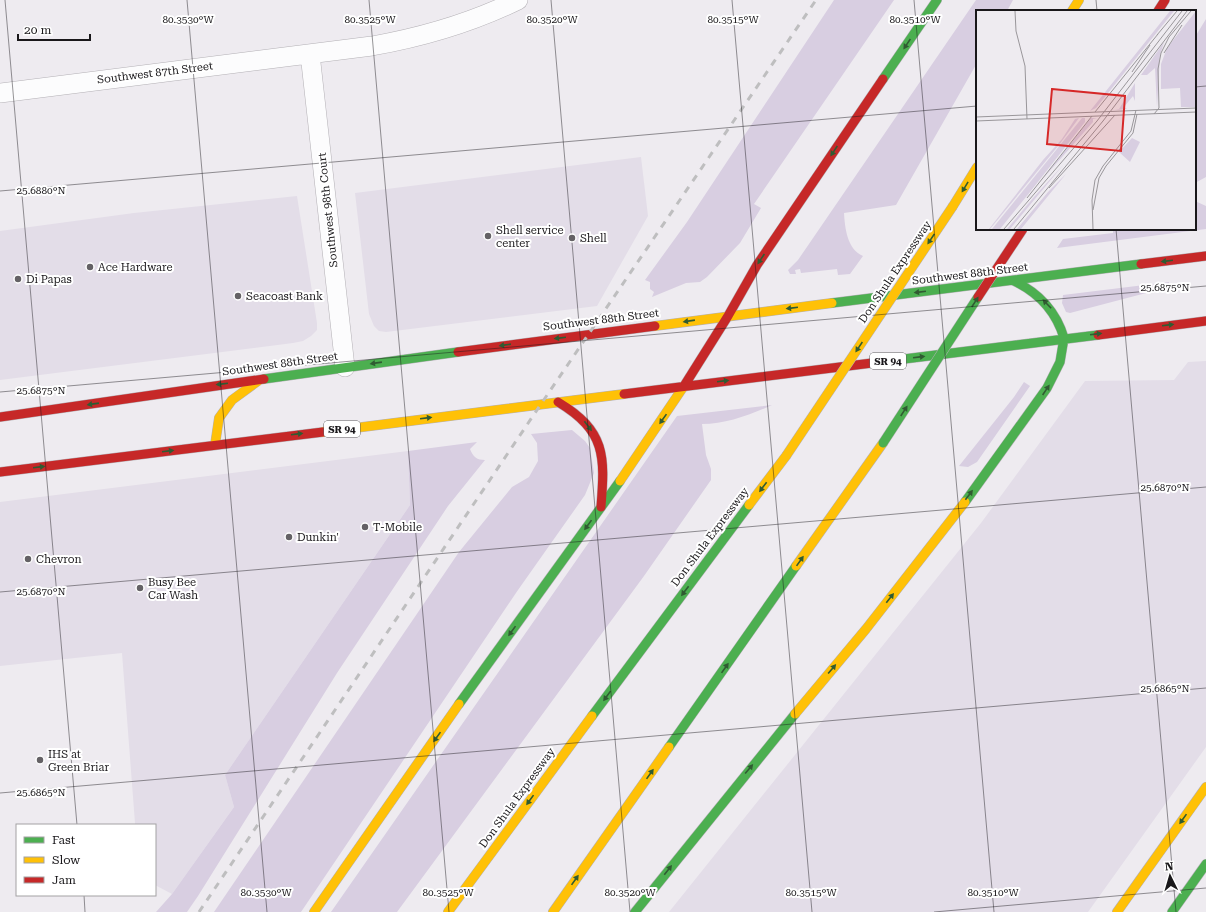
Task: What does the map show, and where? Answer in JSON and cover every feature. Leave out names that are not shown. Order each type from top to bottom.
[{"type":"main road","points":[[314,912],[462,700],[601,508],[684,386],[728,316],[757,264],[937,0]]},
{"type":"main road","points":[[1073,10],[1079,0]]},
{"type":"main road","points":[[1159,10],[1165,0]]},
{"type":"main road","name":"Don Shula Expressway","points":[[448,912],[625,671],[786,456],[953,206],[976,169]]},
{"type":"main road","points":[[553,912],[883,443],[1022,230]]},
{"type":"main road","name":"Southwest 88th Street","points":[[0,416],[345,367],[728,316],[1206,256]]},
{"type":"main road","points":[[635,912],[724,799],[866,629],[984,477],[1048,388],[1063,352],[1064,338],[1062,327],[1052,309],[1030,288],[1014,280]]},
{"type":"main road","name":"SR 94","points":[[0,472],[1206,321]]},
{"type":"main road","points":[[215,445],[219,418],[232,400],[260,379]]},
{"type":"main road","points":[[558,402],[575,410],[597,438],[603,453],[604,469],[601,508]]},
{"type":"main road","points":[[1117,912],[1206,787]]},
{"type":"main road","points":[[1172,912],[1206,864]]},
{"type":"street","name":"Southwest 87th Street","points":[[0,93],[310,54],[410,39],[466,22],[518,0]]},
{"type":"street","name":"Southwest 98th Court","points":[[310,54],[345,367]]},
{"type":"shaded area","points":[[834,0],[894,0],[754,204],[761,208],[740,243],[707,277],[700,282],[686,283],[652,297],[654,292],[650,289],[650,282],[645,280],[687,222]]},
{"type":"shaded area","points":[[976,0],[1013,0],[1008,10],[976,10],[976,65],[896,205],[844,213],[846,231],[850,243],[858,253],[863,256],[850,274],[838,275],[837,269],[801,273],[800,269],[795,270],[796,274],[790,274],[788,270],[798,260]]},
{"type":"shaded area","points":[[1206,19],[1206,177],[1196,182],[1196,35]]},
{"type":"shaded area","points":[[641,157],[648,216],[597,306],[386,332],[379,331],[374,326],[369,314],[355,193]]},
{"type":"shaded area","points":[[297,196],[317,323],[317,330],[303,341],[0,380],[0,231],[134,213]]},
{"type":"shaded area","points":[[1196,201],[1206,206],[1206,229],[1057,248],[1063,239],[1113,233],[1113,230],[1196,230]]},
{"type":"shaded area","points":[[1169,282],[1169,287],[1070,313],[1066,312],[1062,303],[1063,295]]},
{"type":"shaded area","points":[[1206,361],[1206,747],[1088,912],[669,912],[981,523],[1085,381],[1174,380],[1188,362]]},
{"type":"shaded area","points":[[1024,382],[1030,386],[977,462],[968,467],[959,466],[1014,397]]},
{"type":"shaded area","points":[[772,405],[738,418],[711,424],[702,424],[706,455],[711,469],[711,480],[644,576],[397,912],[331,912],[677,416]]},
{"type":"shaded area","points":[[572,430],[585,441],[590,448],[594,473],[585,495],[518,590],[301,912],[214,912],[459,552],[512,487],[529,477],[538,461],[537,443],[531,434]]},
{"type":"shaded area","points":[[477,442],[470,449],[471,452],[476,458],[485,460],[448,506],[337,673],[198,896],[187,912],[156,912],[172,894],[234,807],[225,775],[410,505],[408,451]]},
{"type":"shaded area","points":[[408,451],[410,505],[225,775],[234,807],[172,894],[156,886],[156,824],[135,824],[122,653],[0,666],[0,502]]},
{"type":"railway","points":[[199,912],[541,404],[816,0]]},
{"type":"traffic: fast","points":[[883,79],[937,0]]},
{"type":"traffic: fast","points":[[832,303],[1141,264]]},
{"type":"traffic: fast","points":[[1014,281],[1039,297],[1056,319],[1064,338]]},
{"type":"traffic: fast","points":[[883,443],[978,297]]},
{"type":"traffic: fast","points":[[896,360],[1098,335]]},
{"type":"traffic: fast","points":[[965,502],[1047,388],[1060,362],[1064,338]]},
{"type":"traffic: fast","points":[[264,379],[458,352]]},
{"type":"traffic: fast","points":[[459,704],[620,481]]},
{"type":"traffic: fast","points":[[592,716],[749,505]]},
{"type":"traffic: fast","points":[[669,747],[796,566]]},
{"type":"traffic: fast","points":[[635,912],[795,714]]},
{"type":"traffic: fast","points":[[1172,912],[1206,864]]},
{"type":"traffic: slow","points":[[1073,10],[1079,0]]},
{"type":"traffic: slow","points":[[953,206],[976,169]]},
{"type":"traffic: slow","points":[[786,456],[953,206]]},
{"type":"traffic: slow","points":[[655,326],[832,303]]},
{"type":"traffic: slow","points":[[215,445],[219,418],[232,400],[258,381]]},
{"type":"traffic: slow","points":[[620,481],[684,386]]},
{"type":"traffic: slow","points":[[323,432],[624,394]]},
{"type":"traffic: slow","points":[[796,566],[883,443]]},
{"type":"traffic: slow","points":[[749,505],[786,456]]},
{"type":"traffic: slow","points":[[795,714],[866,629],[965,502]]},
{"type":"traffic: slow","points":[[314,912],[459,704]]},
{"type":"traffic: slow","points":[[448,912],[592,716]]},
{"type":"traffic: slow","points":[[553,912],[669,747]]},
{"type":"traffic: slow","points":[[1117,912],[1206,787]]},
{"type":"traffic: jam","points":[[1159,10],[1165,0]]},
{"type":"traffic: jam","points":[[728,316],[757,265],[883,79]]},
{"type":"traffic: jam","points":[[978,297],[1022,230]]},
{"type":"traffic: jam","points":[[1141,264],[1206,256]]},
{"type":"traffic: jam","points":[[684,386],[728,316]]},
{"type":"traffic: jam","points":[[1098,335],[1206,321]]},
{"type":"traffic: jam","points":[[458,352],[655,326]]},
{"type":"traffic: jam","points":[[624,394],[896,360]]},
{"type":"traffic: jam","points":[[0,417],[264,379]]},
{"type":"traffic: jam","points":[[558,402],[586,423],[599,446],[603,473],[601,507]]},
{"type":"traffic: jam","points":[[0,472],[323,432]]},
{"type":"place","name":"Shell service center","points":[[488,236]]},
{"type":"place","name":"Shell","points":[[572,238]]},
{"type":"place","name":"Ace Hardware","points":[[90,267]]},
{"type":"place","name":"Di Papas","points":[[18,279]]},
{"type":"place","name":"Seacoast Bank","points":[[238,296]]},
{"type":"place","name":"T-Mobile","points":[[365,527]]},
{"type":"place","name":"Dunkin'","points":[[289,537]]},
{"type":"place","name":"Chevron","points":[[28,559]]},
{"type":"place","name":"Busy Bee Car Wash","points":[[140,588]]},
{"type":"place","name":"IHS at Green Briar","points":[[40,760]]}]
